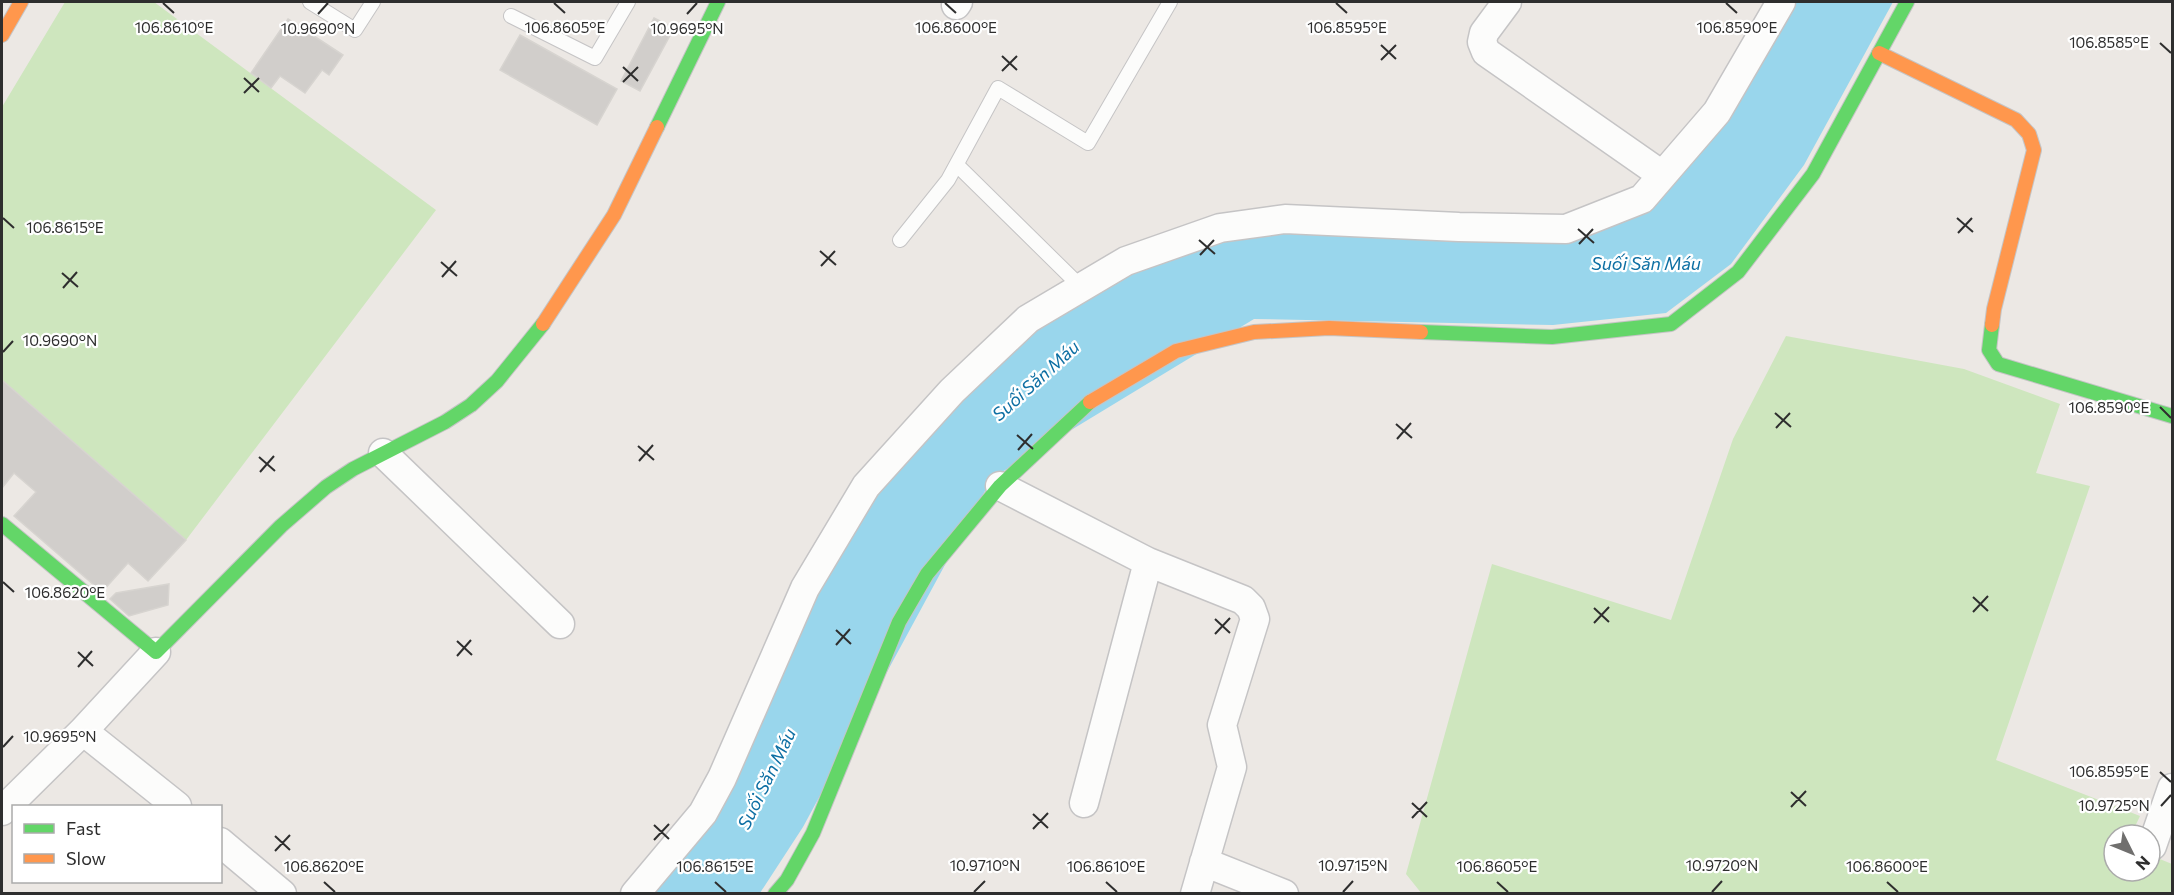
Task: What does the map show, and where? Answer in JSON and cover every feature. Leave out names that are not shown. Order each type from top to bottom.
[{"type":"street","points":[[2,35],[21,2]]},
{"type":"street","points":[[1507,2],[1484,33],[1482,42],[1486,52],[1662,175]]},
{"type":"street","points":[[635,894],[703,813],[722,778],[805,588],[866,486],[952,391],[1028,319],[1126,261],[1220,228],[1285,219],[1459,227],[1566,229],[1642,199],[1717,112],[1780,2]]},
{"type":"street","points":[[775,894],[787,880],[813,833],[899,622],[927,574],[1000,486],[1094,398],[1176,351],[1254,332],[1329,328],[1552,337],[1671,324],[1738,272],[1812,174],[1907,2]]},
{"type":"street","points":[[2,810],[83,731],[156,652],[304,505],[353,469],[445,423],[471,405],[497,381],[552,312],[614,215],[714,3]]},
{"type":"street","points":[[1878,53],[2016,120],[2029,134],[2034,150],[1994,309],[1989,350],[1998,364],[2172,416]]},
{"type":"street","points":[[383,453],[560,624]]},
{"type":"street","points":[[1000,486],[1148,562],[1243,600],[1251,608],[1255,619],[1222,725],[1232,767],[1195,894]]},
{"type":"street","points":[[2,524],[156,652]]},
{"type":"street","points":[[1084,803],[1148,562]]},
{"type":"street","points":[[83,731],[175,805]]},
{"type":"street","points":[[2160,823],[2172,788]]},
{"type":"street","points":[[222,844],[282,894]]},
{"type":"street","points":[[1204,862],[1284,894]]},
{"type":"lane","points":[[309,2],[355,30],[373,2]]},
{"type":"lane","points":[[511,16],[595,58],[628,2]]},
{"type":"lane","points":[[900,240],[948,180],[998,88],[1088,143],[1170,2]]},
{"type":"lane","points":[[957,165],[1081,287]]},
{"type":"green space","points":[[65,2],[154,2],[436,210],[186,540],[2,380],[2,107]]},
{"type":"green space","points":[[1786,336],[1964,369],[2060,404],[2036,473],[2090,486],[1996,760],[2140,816],[2137,823],[2102,823],[2102,883],[2162,883],[2162,860],[2172,864],[2172,893],[1422,894],[1406,874],[1492,564],[1671,620],[1733,439]]},
{"type":"water","name":"Suối Săn Máu","points":[[1793,2],[1893,2],[1804,165],[1731,264],[1666,313],[1553,325],[1254,319],[992,478],[803,827],[760,893],[650,894],[814,595],[874,494],[957,404],[1036,327],[1131,271],[1221,240],[1286,231],[1413,237],[1647,210]]},
{"type":"building","points":[[654,18],[674,28],[640,91],[621,81]]},
{"type":"building","points":[[288,19],[343,55],[329,75],[322,70],[305,93],[280,76],[271,88],[251,73]]},
{"type":"building","points":[[520,35],[617,89],[597,125],[500,70]]},
{"type":"building","points":[[2,380],[186,540],[148,581],[128,563],[102,592],[14,516],[36,492],[14,473],[2,488]]},
{"type":"building","points":[[169,584],[168,605],[129,616],[110,599],[116,593]]},
{"type":"traffic: fast","points":[[657,127],[718,2]]},
{"type":"traffic: fast","points":[[1421,332],[1552,337],[1671,324],[1738,272],[1813,174],[1907,2]]},
{"type":"traffic: fast","points":[[2,524],[156,652],[281,526],[326,487],[353,469],[445,422],[471,405],[497,381],[543,324]]},
{"type":"traffic: fast","points":[[1992,325],[1989,350],[1998,364],[2172,416]]},
{"type":"traffic: fast","points":[[775,894],[787,880],[813,833],[899,622],[927,574],[1000,486],[1090,402]]},
{"type":"traffic: slow","points":[[2,35],[21,2]]},
{"type":"traffic: slow","points":[[1879,53],[2016,120],[2029,134],[2034,150],[1992,325]]},
{"type":"traffic: slow","points":[[543,324],[614,215],[657,127]]},
{"type":"traffic: slow","points":[[1090,402],[1176,351],[1254,332],[1329,328],[1421,332]]}]
